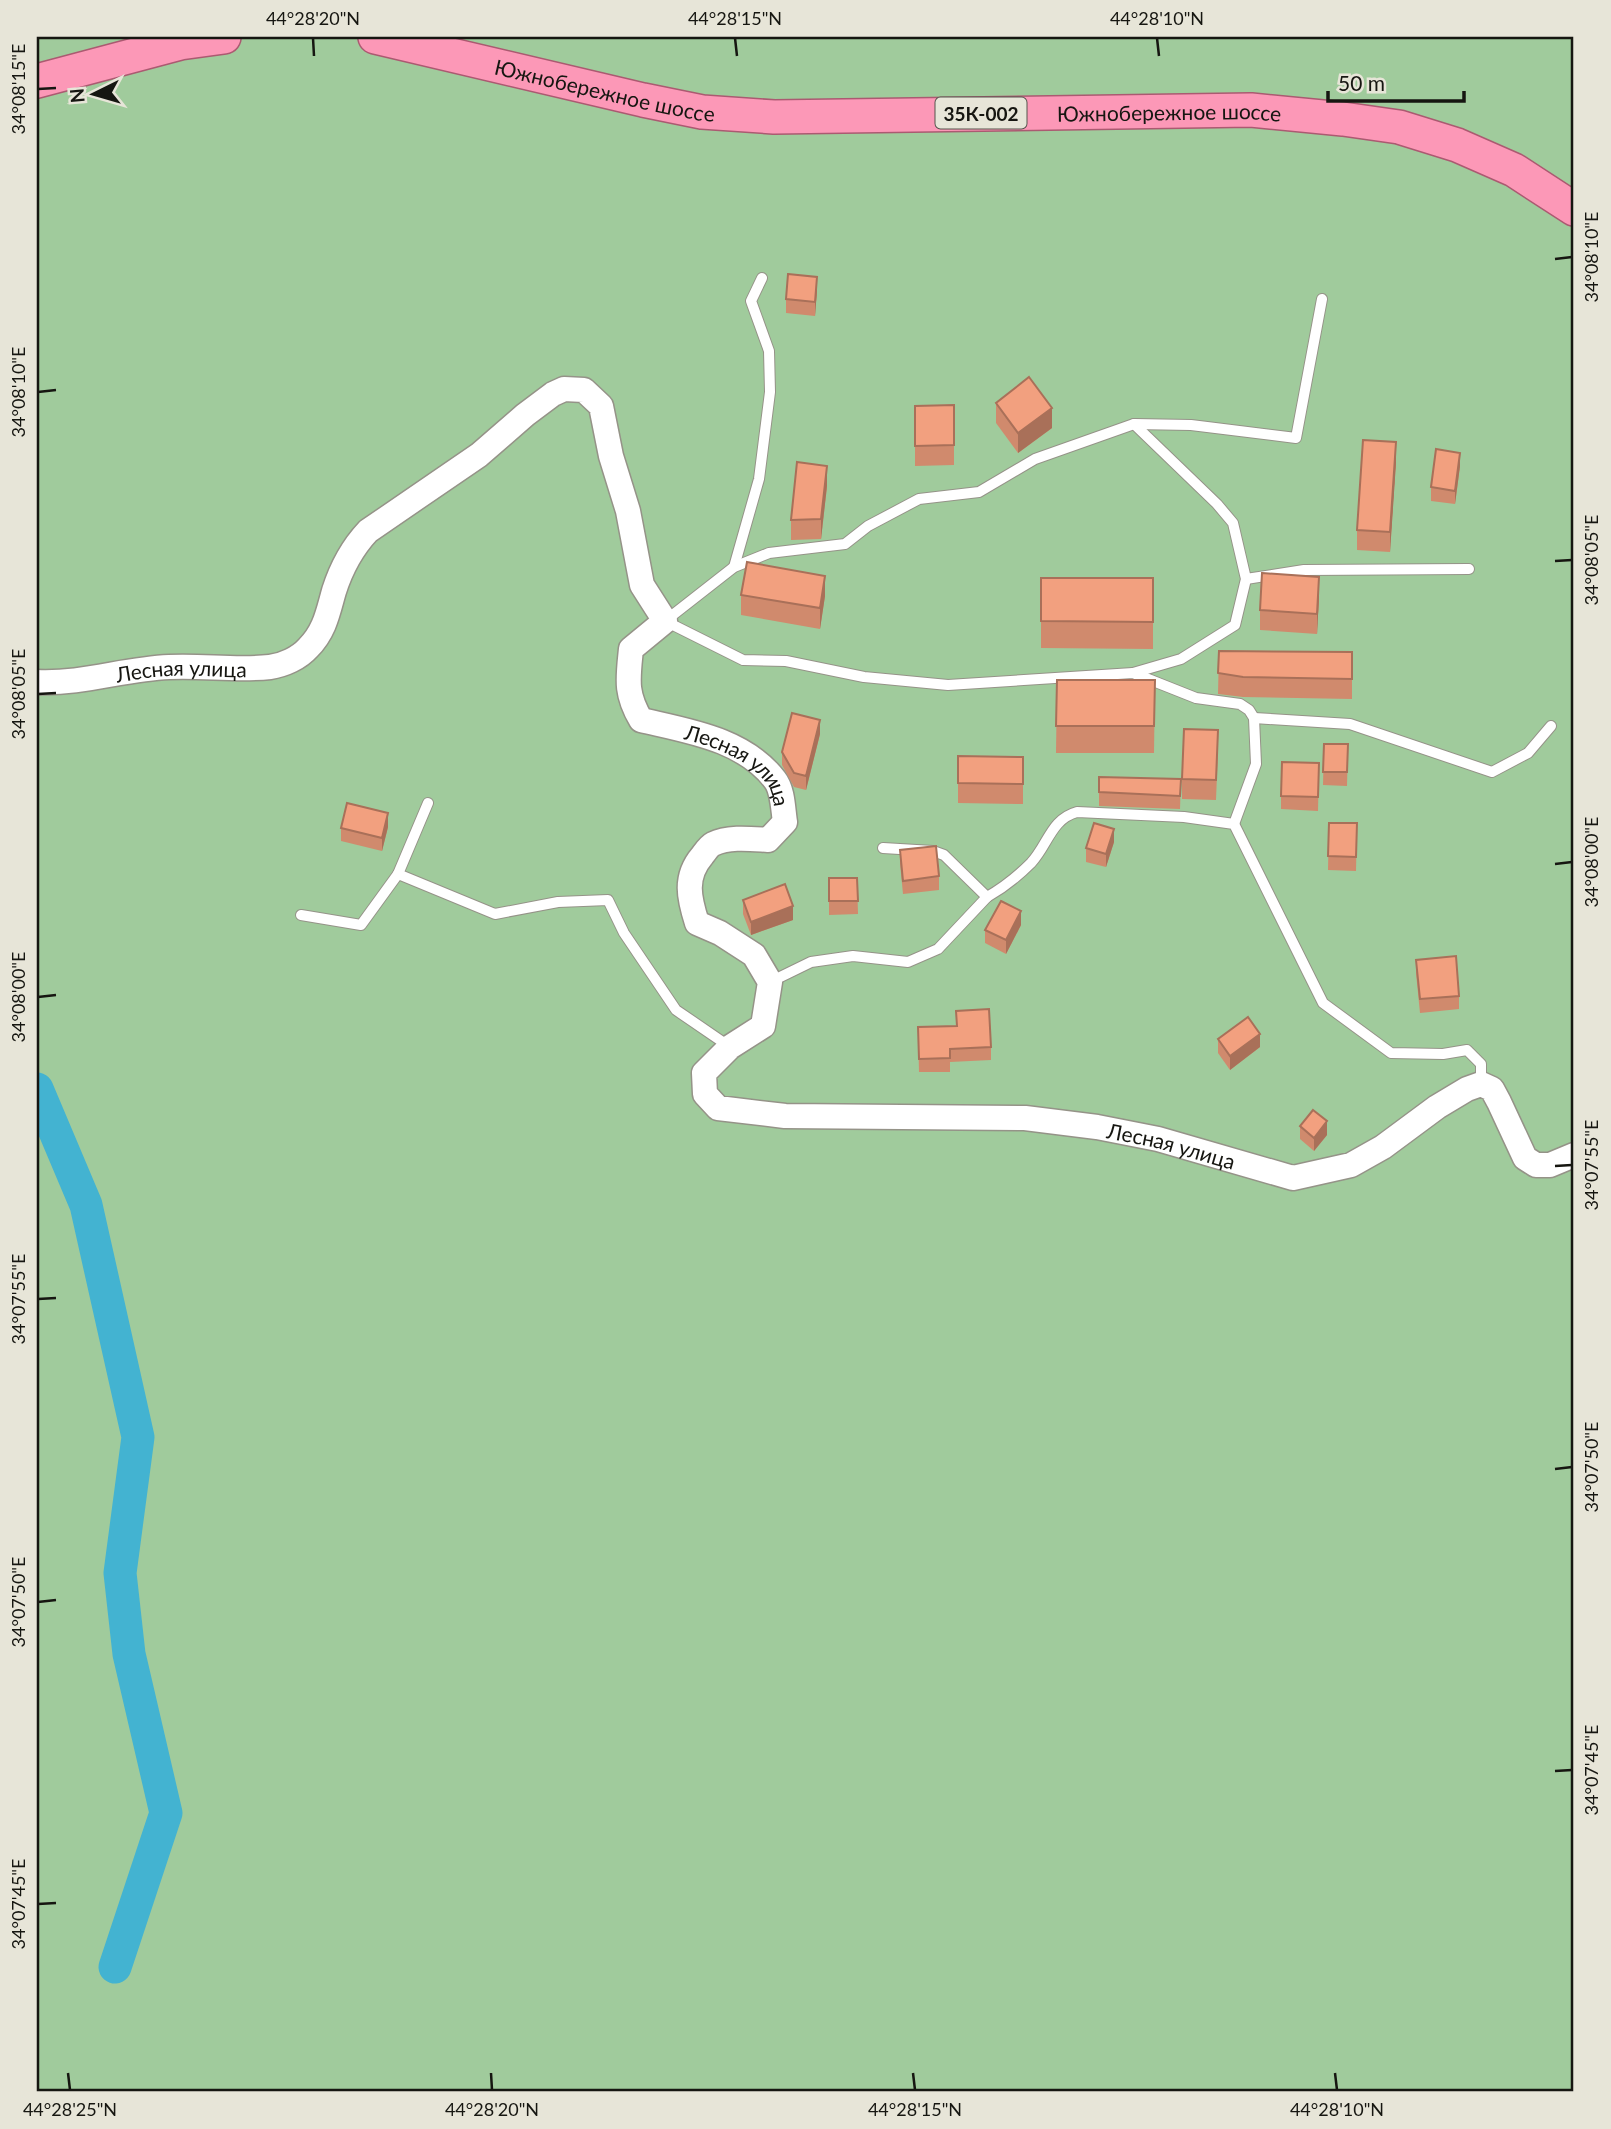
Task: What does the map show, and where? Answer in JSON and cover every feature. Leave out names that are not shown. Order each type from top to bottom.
[{"type":"highway","points":[[37,68],[152,37]]},
{"type":"highway","points":[[37,81],[180,43],[224,37]]},
{"type":"highway","name":"Южнобережное шоссе","points":[[375,37],[702,112],[774,117],[1251,110],[1355,120],[1399,127],[1457,145],[1514,170],[1574,209]]},
{"type":"highway","name":"Южнобережное шоссе","points":[[470,37],[509,44],[649,87],[708,97],[780,103],[1076,96],[1256,97],[1348,103],[1404,112],[1462,130],[1519,156],[1574,194]]},
{"type":"street","name":"Лесная улица","points":[[37,682],[64,684],[168,667],[272,667],[291,660],[307,649],[322,630],[348,559],[356,544],[368,531],[479,455],[553,394],[564,389],[584,390],[601,406],[611,456],[628,511],[642,585],[665,621],[631,649],[627,683],[631,702],[641,719],[713,737],[752,757],[777,782],[785,822],[768,840],[739,839],[712,844],[693,867],[688,882],[696,923],[720,933],[754,955],[770,982],[763,1026],[730,1047],[704,1073],[705,1094],[718,1108],[785,1116],[1025,1118],[1097,1127],[1158,1139],[1293,1178],[1351,1165],[1391,1141],[1437,1107],[1481,1084]]},
{"type":"street","points":[[1481,1084],[1492,1089],[1525,1158],[1536,1165],[1550,1165],[1574,1155]]},
{"type":"lane","points":[[734,566],[759,479],[770,392],[768,351],[751,301],[762,278]]},
{"type":"lane","points":[[1134,424],[1217,504],[1233,523],[1246,579],[1235,625],[1181,659],[1133,673],[948,685],[864,677],[786,661],[743,660],[665,621],[734,566],[769,553],[845,544],[868,526],[919,499],[979,492],[1035,459],[1134,424],[1203,426],[1296,438],[1322,299]]},
{"type":"lane","points":[[1246,579],[1304,570],[1469,569]]},
{"type":"lane","points":[[1133,673],[1196,698],[1240,705],[1249,710],[1254,718],[1256,764],[1234,824],[1323,1003],[1391,1053],[1443,1054],[1467,1050],[1480,1063],[1481,1084]]},
{"type":"lane","points":[[1254,718],[1350,724],[1492,772],[1528,752],[1551,726]]},
{"type":"lane","points":[[301,915],[361,925],[398,874],[429,803]]},
{"type":"lane","points":[[770,982],[811,962],[853,956],[908,962],[938,948],[988,897],[1030,864],[1065,815],[1077,813],[1170,816],[1234,824]]},
{"type":"lane","points":[[883,848],[933,851],[944,855],[988,897]]},
{"type":"lane","points":[[398,874],[495,914],[558,902],[608,900],[624,933],[676,1010],[730,1047]]},
{"type":"green space","points":[[37,37],[1574,37],[1574,2092],[37,2092]]},
{"type":"building","points":[[788,274],[817,277],[815,302],[786,299]]},
{"type":"building","points":[[1029,377],[1052,408],[1018,433],[996,403]]},
{"type":"building","points":[[954,405],[954,445],[915,446],[915,406]]},
{"type":"building","points":[[1363,440],[1396,442],[1390,532],[1357,530]]},
{"type":"building","points":[[1436,449],[1460,453],[1455,491],[1431,487]]},
{"type":"building","points":[[797,462],[827,466],[821,519],[791,520]]},
{"type":"building","points":[[747,562],[825,576],[820,608],[741,595]]},
{"type":"building","points":[[1262,573],[1319,577],[1317,614],[1260,610]]},
{"type":"building","points":[[1041,578],[1153,578],[1153,622],[1041,621]]},
{"type":"building","points":[[1219,651],[1352,652],[1352,679],[1243,677],[1218,673]]},
{"type":"building","points":[[1057,680],[1155,680],[1154,726],[1056,726]]},
{"type":"building","points":[[792,713],[820,720],[806,776],[794,773],[782,752]]},
{"type":"building","points":[[1184,729],[1218,730],[1216,780],[1182,779]]},
{"type":"building","points":[[1324,744],[1348,744],[1347,772],[1323,772]]},
{"type":"building","points":[[958,756],[1023,757],[1023,784],[958,783]]},
{"type":"building","points":[[1282,762],[1319,763],[1318,797],[1281,796]]},
{"type":"building","points":[[1099,777],[1181,779],[1180,796],[1099,792]]},
{"type":"building","points":[[347,803],[388,813],[382,838],[341,828]]},
{"type":"building","points":[[1094,823],[1114,829],[1106,854],[1086,848]]},
{"type":"building","points":[[1329,823],[1357,823],[1356,857],[1328,856]]},
{"type":"building","points":[[936,846],[939,876],[903,881],[900,850]]},
{"type":"building","points":[[829,878],[857,878],[858,901],[829,901]]},
{"type":"building","points":[[785,884],[793,906],[751,922],[743,900]]},
{"type":"building","points":[[1001,901],[1021,911],[1006,940],[985,930]]},
{"type":"building","points":[[1456,956],[1459,996],[1420,999],[1416,960]]},
{"type":"building","points":[[989,1009],[991,1047],[950,1049],[950,1058],[919,1059],[918,1027],[957,1026],[956,1011]]},
{"type":"building","points":[[1248,1017],[1260,1034],[1230,1056],[1218,1039]]},
{"type":"building","points":[[1313,1110],[1327,1121],[1314,1138],[1300,1126]]},
{"type":"waterway","points":[[37,1089],[86,1205],[138,1437],[120,1573],[129,1654],[166,1813],[115,1967]]}]
